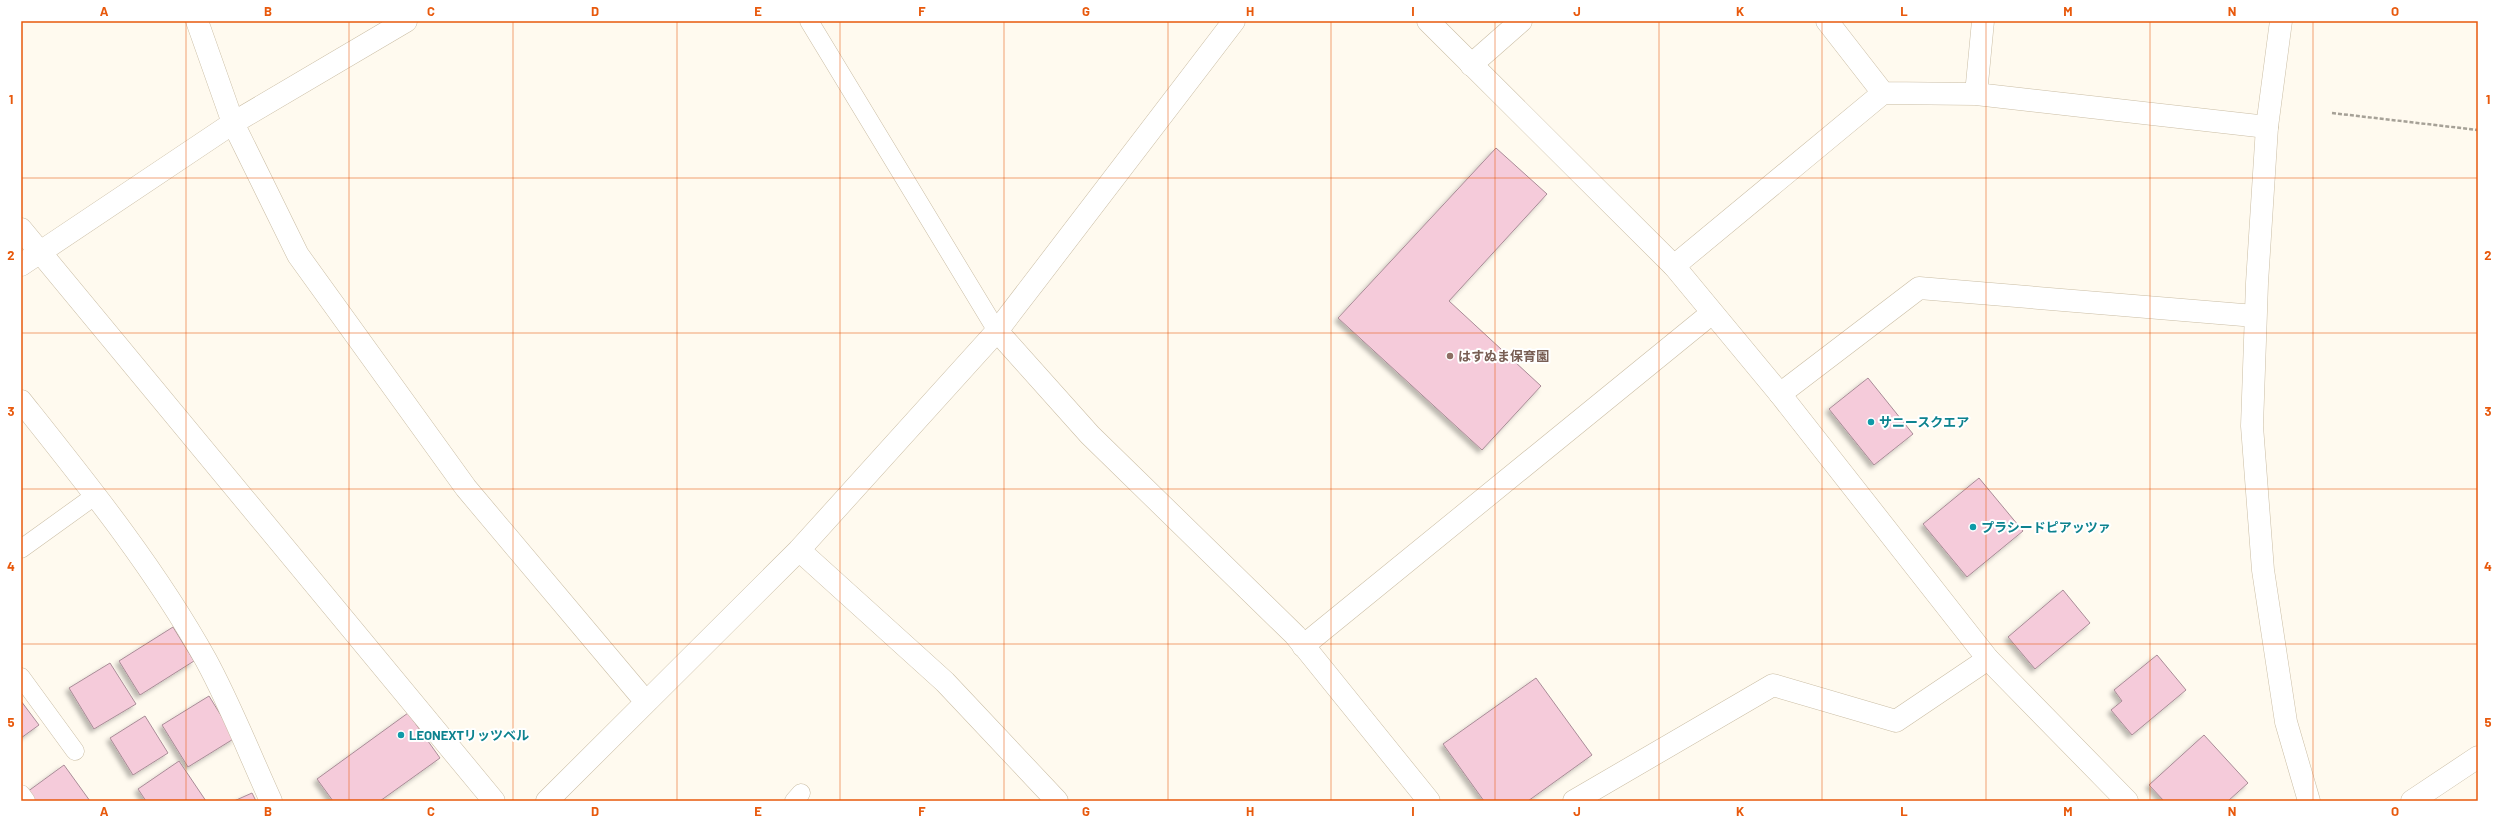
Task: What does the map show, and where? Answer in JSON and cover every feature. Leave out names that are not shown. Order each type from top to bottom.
[{"type":"street","points":[[197,21],[233,123],[298,255],[466,488],[646,702]]},
{"type":"street","points":[[21,265],[233,123],[406,21]]},
{"type":"street","points":[[547,801],[799,550],[997,331],[1234,21]]},
{"type":"street","points":[[1428,21],[1470,65],[1674,266],[1780,394],[1988,659],[2127,801]]},
{"type":"street","points":[[1470,65],[1521,21]]},
{"type":"street","points":[[1827,21],[1883,93]]},
{"type":"street","points":[[1976,94],[1982,21]]},
{"type":"street","points":[[2281,21],[2267,126],[2255,316],[2252,426],[2263,570],[2286,722],[2309,801]]},
{"type":"street","points":[[1674,266],[1883,93],[1976,94],[2267,126]]},
{"type":"street","points":[[21,229],[41,251],[494,801]]},
{"type":"street","points":[[1780,394],[1919,288],[2255,316]]},
{"type":"street","points":[[1303,646],[1712,313]]},
{"type":"street","points":[[997,331],[1090,435],[1295,635],[1429,801]]},
{"type":"street","points":[[21,401],[96,495],[162,590],[206,661],[271,801]]},
{"type":"street","points":[[799,550],[945,682],[1057,801]]},
{"type":"street","points":[[1574,801],[1773,685],[1896,721],[1988,659]]},
{"type":"street","points":[[2412,801],[2478,757]]},
{"type":"lane","points":[[809,21],[997,331]]},
{"type":"lane","points":[[21,549],[96,495]]},
{"type":"lane","points":[[21,677],[75,751]]},
{"type":"lane","points":[[21,794],[26,801]]},
{"type":"path","points":[[2332,113],[2478,130]]},
{"type":"building","points":[[1496,148],[1547,194],[1449,301],[1541,386],[1482,450],[1338,318]]},
{"type":"building","name":"サニースクエア","points":[[1868,378],[1913,434],[1874,465],[1829,409]]},
{"type":"building","name":"プラシードピアッツァ","points":[[1979,478],[2023,531],[1967,577],[1923,524]]},
{"type":"building","points":[[2063,590],[2090,623],[2035,669],[2008,637]]},
{"type":"building","points":[[173,627],[194,661],[140,695],[119,661]]},
{"type":"building","points":[[2157,655],[2186,690],[2132,735],[2111,710],[2122,701],[2114,690]]},
{"type":"building","points":[[110,663],[136,704],[94,729],[69,688]]},
{"type":"building","points":[[1536,678],[1592,755],[1528,801],[1484,801],[1443,744]]},
{"type":"building","points":[[209,696],[235,738],[188,767],[162,725]]},
{"type":"building","points":[[21,701],[39,725],[21,738]]},
{"type":"building","name":"LEONEXTリッツベル","points":[[408,713],[440,758],[380,801],[333,801],[317,779]]},
{"type":"building","points":[[145,716],[168,753],[133,775],[110,738]]},
{"type":"building","points":[[2204,735],[2248,783],[2228,801],[2164,801],[2149,785]]},
{"type":"building","points":[[179,761],[206,801],[146,801],[138,789]]},
{"type":"building","points":[[64,765],[90,801],[34,801],[27,792]]},
{"type":"building","points":[[252,793],[256,801],[234,801]]},
{"type":"place","name":"はすぬま保育園","points":[[1450,356]]},
{"type":"place","name":"サニースクエア","points":[[1871,422]]},
{"type":"place","name":"プラシードピアッツァ","points":[[1973,527]]},
{"type":"place","name":"LEONEXTリッツベル","points":[[401,735]]}]
